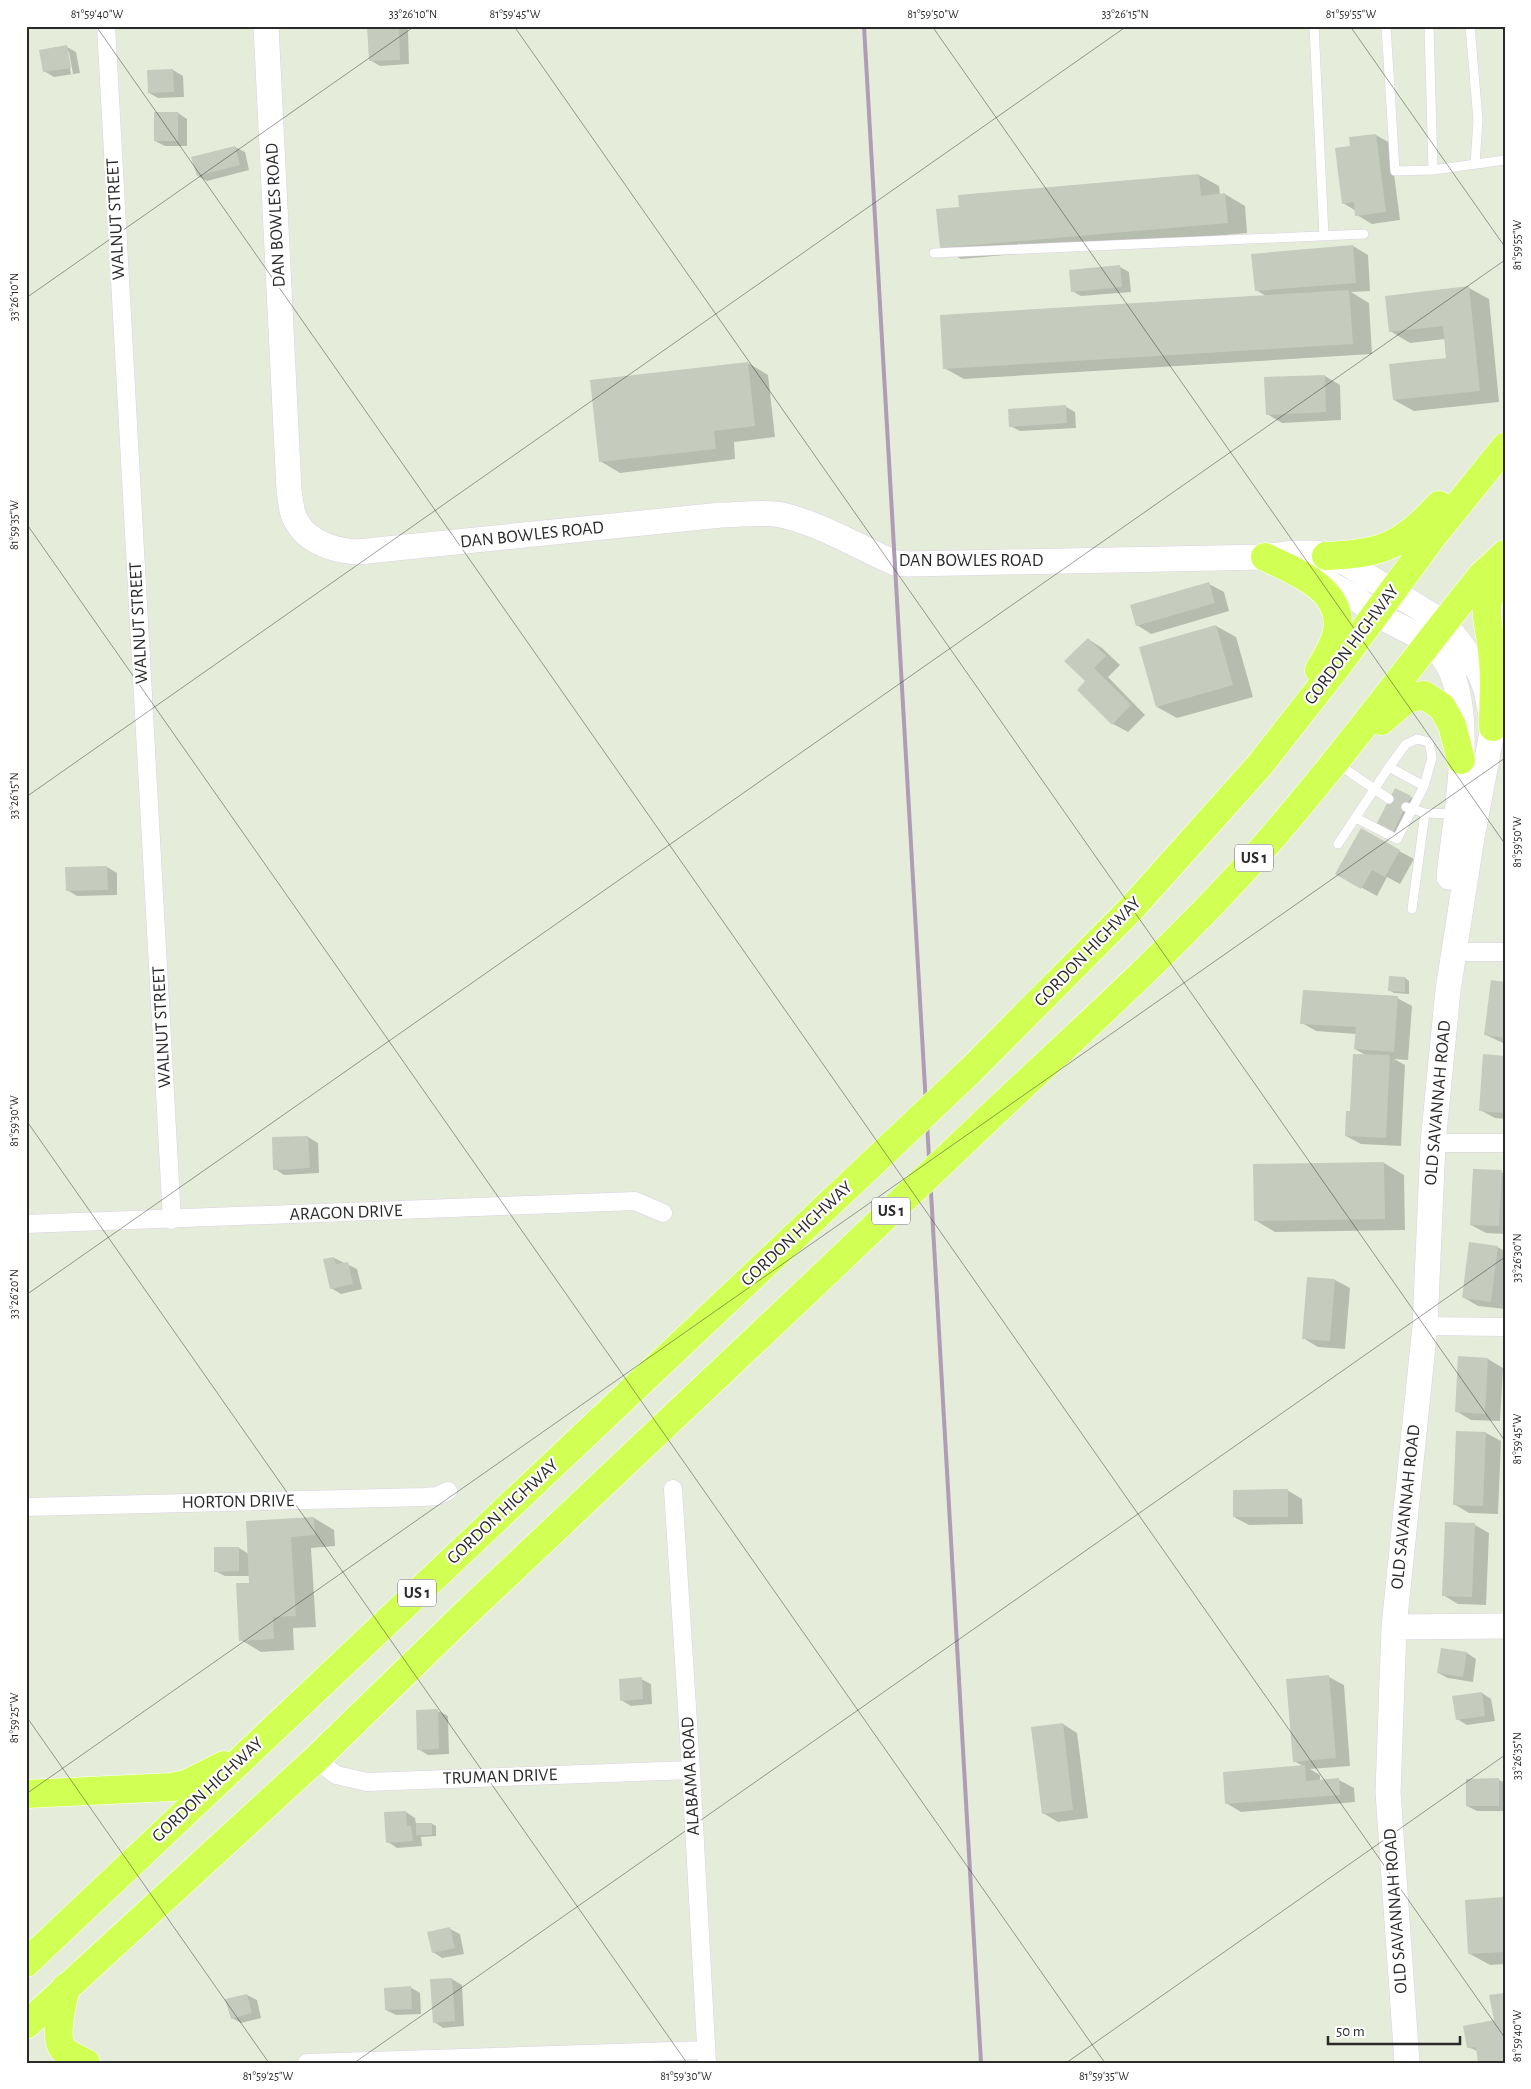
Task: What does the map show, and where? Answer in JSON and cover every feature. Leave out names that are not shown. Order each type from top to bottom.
[{"type":"highway","points":[[1326,556],[1361,554],[1379,550],[1418,528],[1441,504],[1505,424]]},
{"type":"highway","name":"GORDON HIGHWAY","points":[[26,1962],[970,1071],[1131,909],[1278,741],[1377,614],[1433,536],[1505,447]]},
{"type":"highway","name":"US 1","points":[[26,2025],[316,1759],[470,1609],[972,1134],[1194,920],[1239,874],[1303,802],[1482,575],[1505,554]]},
{"type":"highway","points":[[1265,557],[1305,576],[1320,586],[1335,606],[1338,621],[1331,650],[1278,741]]},
{"type":"highway","points":[[1493,727],[1493,659],[1486,623],[1486,607],[1494,584],[1505,568]]},
{"type":"highway","points":[[1335,762],[1407,699],[1424,695],[1442,706],[1452,725],[1461,760]]},
{"type":"highway","points":[[26,1794],[172,1787],[186,1784],[204,1773],[244,1757]]},
{"type":"highway","points":[[66,1987],[58,2034],[59,2042],[64,2050],[86,2063]]},
{"type":"street","name":"WALNUT STREET","points":[[106,26],[172,1220]]},
{"type":"street","name":"DAN BOWLES ROAD","points":[[266,26],[289,490],[293,514],[299,525],[316,541],[328,548],[357,552],[721,515],[763,513],[781,515],[805,522],[895,563],[1265,557],[1292,552],[1317,553],[1346,563],[1393,591]]},
{"type":"street","name":"DAN BOWLES ROAD","points":[[1265,557],[1304,570],[1358,600],[1377,614]]},
{"type":"street","name":"OLD SAVANNAH ROAD","points":[[1393,591],[1436,632],[1442,655],[1456,681],[1461,702],[1461,760],[1457,814],[1445,916],[1453,952]]},
{"type":"street","name":"OLD SAVANNAH ROAD","points":[[1377,614],[1436,632],[1463,647],[1486,689],[1493,727],[1453,952],[1433,1143],[1425,1326],[1394,1627],[1388,1792],[1407,2063]]},
{"type":"street","points":[[1453,952],[1505,952]]},
{"type":"street","points":[[1433,1143],[1505,1143]]},
{"type":"street","name":"ARAGON DRIVE","points":[[26,1224],[172,1220],[635,1201],[663,1213]]},
{"type":"street","points":[[1425,1326],[1505,1326]]},
{"type":"street","name":"ALABAMA ROAD","points":[[673,1489],[692,1770],[706,2056]]},
{"type":"street","name":"HORTON DRIVE","points":[[26,1507],[424,1497],[437,1496],[448,1491]]},
{"type":"street","points":[[1394,1627],[1505,1626]]},
{"type":"street","name":"TRUMAN DRIVE","points":[[316,1759],[336,1775],[367,1782],[692,1770]]},
{"type":"street","points":[[307,2063],[706,2056]]},
{"type":"lane","points":[[1314,26],[1324,236]]},
{"type":"lane","points":[[1386,26],[1395,171],[1433,170],[1505,160]]},
{"type":"lane","points":[[1429,26],[1433,170]]},
{"type":"lane","points":[[1470,26],[1478,120],[1475,164]]},
{"type":"lane","points":[[934,253],[1364,234]]},
{"type":"lane","points":[[1338,844],[1406,744],[1417,739],[1429,742],[1432,758],[1424,786],[1409,808],[1397,839],[1356,818]]},
{"type":"lane","points":[[1335,762],[1389,799]]},
{"type":"lane","points":[[1389,767],[1424,786]]},
{"type":"lane","points":[[1409,808],[1424,813],[1457,814]]},
{"type":"lane","points":[[1412,909],[1424,813]]},
{"type":"building","points":[[367,26],[399,26],[400,60],[369,61]]},
{"type":"building","points":[[67,45],[71,68],[43,72],[39,50]]},
{"type":"building","points":[[173,69],[174,92],[148,93],[147,70]]},
{"type":"building","points":[[154,112],[178,112],[178,141],[154,141]]},
{"type":"building","points":[[1376,134],[1386,212],[1355,216],[1354,202],[1342,204],[1335,148],[1350,146],[1349,137]]},
{"type":"building","points":[[235,146],[240,165],[197,176],[191,157]]},
{"type":"building","points":[[1199,174],[1201,196],[1225,193],[1228,223],[940,248],[936,209],[959,207],[958,195]]},
{"type":"building","points":[[1353,245],[1356,283],[1255,291],[1251,254]]},
{"type":"building","points":[[1120,265],[1122,287],[1071,292],[1069,270]]},
{"type":"building","points":[[1469,286],[1480,391],[1393,400],[1389,364],[1446,358],[1443,326],[1389,332],[1385,296]]},
{"type":"building","points":[[1349,290],[1353,344],[943,369],[940,315]]},
{"type":"building","points":[[748,362],[755,426],[714,431],[716,449],[599,462],[590,380]]},
{"type":"building","points":[[1325,375],[1326,412],[1266,415],[1264,377]]},
{"type":"building","points":[[1066,405],[1067,423],[1009,427],[1008,409]]},
{"type":"building","points":[[1209,582],[1215,603],[1136,626],[1130,605]]},
{"type":"building","points":[[1216,625],[1233,685],[1156,707],[1139,647]]},
{"type":"building","points":[[1088,638],[1106,656],[1094,668],[1131,705],[1112,725],[1077,690],[1085,681],[1064,661]]},
{"type":"building","points":[[1395,788],[1411,796],[1392,834],[1376,825]]},
{"type":"building","points":[[1361,828],[1400,850],[1385,877],[1372,870],[1361,889],[1335,874]]},
{"type":"building","points":[[107,866],[108,890],[66,891],[65,867]]},
{"type":"building","points":[[1389,976],[1405,977],[1405,992],[1388,991]]},
{"type":"building","points":[[1491,980],[1505,982],[1505,1038],[1484,1035]]},
{"type":"building","points":[[1303,990],[1398,996],[1394,1052],[1354,1049],[1356,1027],[1300,1024]]},
{"type":"building","points":[[1353,1054],[1390,1055],[1386,1138],[1345,1136],[1346,1111],[1350,1111]]},
{"type":"building","points":[[1483,1054],[1505,1056],[1505,1113],[1479,1111]]},
{"type":"building","points":[[308,1136],[310,1168],[273,1170],[272,1137]]},
{"type":"building","points":[[1384,1162],[1385,1219],[1254,1221],[1253,1164]]},
{"type":"building","points":[[1473,1169],[1502,1170],[1499,1226],[1470,1225]]},
{"type":"building","points":[[1469,1242],[1498,1246],[1491,1302],[1462,1298]]},
{"type":"building","points":[[334,1257],[336,1264],[348,1262],[353,1284],[330,1289],[323,1259]]},
{"type":"building","points":[[1307,1277],[1335,1279],[1330,1341],[1302,1339]]},
{"type":"building","points":[[1458,1356],[1488,1358],[1485,1414],[1455,1412]]},
{"type":"building","points":[[1456,1431],[1486,1432],[1483,1506],[1453,1505]]},
{"type":"building","points":[[1288,1489],[1288,1517],[1233,1517],[1233,1490]]},
{"type":"building","points":[[314,1517],[315,1535],[291,1537],[296,1616],[273,1617],[274,1639],[239,1641],[236,1583],[249,1583],[246,1521]]},
{"type":"building","points":[[1445,1522],[1475,1523],[1472,1597],[1442,1596]]},
{"type":"building","points":[[214,1547],[239,1547],[239,1571],[214,1572]]},
{"type":"building","points":[[1441,1648],[1467,1652],[1463,1677],[1437,1673]]},
{"type":"building","points":[[1329,1675],[1336,1758],[1293,1762],[1286,1679]]},
{"type":"building","points":[[642,1677],[643,1699],[620,1701],[619,1679]]},
{"type":"building","points":[[1482,1692],[1485,1716],[1456,1720],[1452,1696]]},
{"type":"building","points":[[438,1709],[439,1749],[417,1750],[416,1710]]},
{"type":"building","points":[[1063,1723],[1073,1810],[1042,1814],[1031,1727]]},
{"type":"building","points":[[1305,1765],[1306,1781],[1339,1778],[1340,1795],[1225,1804],[1223,1772]]},
{"type":"building","points":[[1499,1778],[1499,1806],[1466,1806],[1466,1779]]},
{"type":"building","points":[[406,1811],[407,1826],[411,1826],[413,1841],[386,1843],[384,1812]]},
{"type":"building","points":[[416,1823],[432,1823],[432,1835],[416,1835]]},
{"type":"building","points":[[1505,1897],[1505,1952],[1468,1954],[1465,1900]]},
{"type":"building","points":[[450,1927],[455,1948],[432,1953],[427,1932]]},
{"type":"building","points":[[452,1978],[455,2021],[433,2023],[430,1979]]},
{"type":"building","points":[[411,1986],[412,2009],[385,2010],[384,1988]]},
{"type":"building","points":[[1505,1993],[1505,2063],[1478,2063],[1476,2047],[1467,2048],[1463,2026],[1494,2020],[1489,1995]]},
{"type":"building","points":[[247,1994],[252,2013],[231,2019],[225,1999]]},
{"type":"railway","points":[[864,26],[981,2063]]}]
